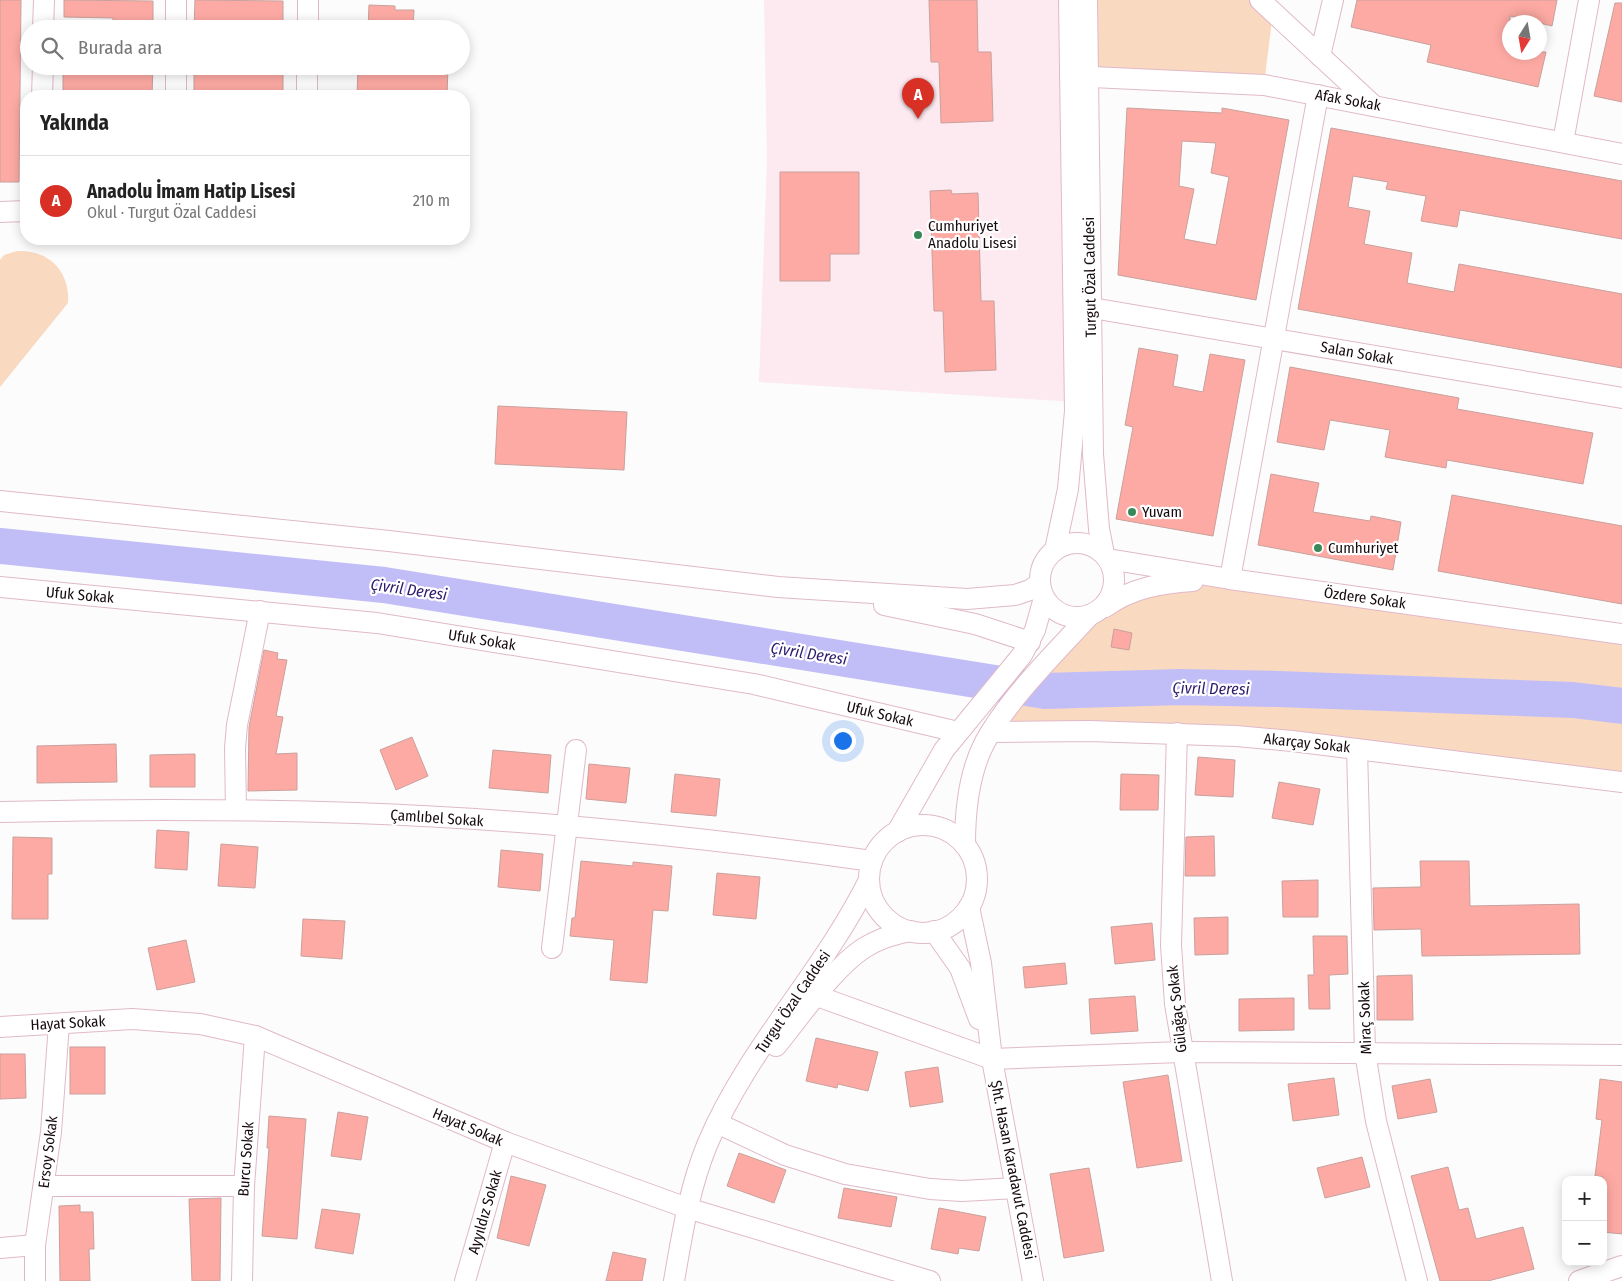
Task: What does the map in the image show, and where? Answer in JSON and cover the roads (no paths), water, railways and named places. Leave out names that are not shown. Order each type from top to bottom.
[{"type":"street","points":[[43,20],[44,0]]},
{"type":"street","points":[[176,0],[176,20]]},
{"type":"street","points":[[308,0],[308,20]]},
{"type":"street","name":"Turgut Özal Caddesi","points":[[1069,0],[1079,77],[1092,308],[1093,454],[1099,529],[1106,557]]},
{"type":"street","name":"Turgut Özal Caddesi","points":[[1055,550],[1068,490],[1075,411],[1079,77],[1087,0]]},
{"type":"street","points":[[1260,0],[1372,104]]},
{"type":"street","points":[[1320,56],[1333,0]]},
{"type":"street","points":[[1563,142],[1589,0]]},
{"type":"street","points":[[42,90],[43,75]]},
{"type":"street","points":[[176,75],[176,90]]},
{"type":"street","points":[[307,75],[307,90]]},
{"type":"street","name":"Afak Sokak","points":[[1079,77],[1264,85],[1372,104],[1622,154]]},
{"type":"street","points":[[1042,591],[1060,613],[1075,618],[1096,612],[1123,595],[1145,587],[1175,582],[1230,579],[1318,95]]},
{"type":"street","points":[[0,212],[20,211]]},
{"type":"street","name":"Salan Sokak","points":[[1092,308],[1622,398]]},
{"type":"street","points":[[0,501],[370,539],[778,587],[967,599],[1042,591]]},
{"type":"street","points":[[897,832],[932,769],[958,732],[1026,649],[1042,591],[1042,568],[1055,550],[1068,544],[1084,543],[1106,557],[1114,573],[1114,588],[1096,612],[1042,668],[1011,704],[991,732],[981,752],[972,779],[965,824],[965,845],[976,871],[975,890],[969,907],[954,922],[934,931],[911,931],[893,923],[878,909],[870,890],[870,871],[882,844],[897,832],[915,826],[934,826],[951,833],[965,845]]},
{"type":"street","name":"Özdere Sokak","points":[[1106,557],[1230,579],[1622,634]]},
{"type":"street","name":"Ufuk Sokak","points":[[0,587],[376,623],[754,684],[958,732]]},
{"type":"street","points":[[778,587],[936,615],[975,624],[1026,649]]},
{"type":"street","points":[[236,810],[235,748],[237,725],[260,612]]},
{"type":"street","name":"Akarçay Sokak","points":[[991,732],[1098,731],[1177,733],[1292,740],[1622,782]]},
{"type":"street","name":"Gülağaç Sokak","points":[[1177,733],[1171,945],[1175,1004],[1181,1052],[1222,1281]]},
{"type":"street","name":"Miraç Sokak","points":[[1357,749],[1365,1052],[1376,1121],[1417,1281]]},
{"type":"street","points":[[552,948],[576,750]]},
{"type":"street","name":"Çamlıbel Sokak","points":[[0,812],[236,810],[368,813],[568,827],[725,842],[870,871]]},
{"type":"street","name":"Turgut Özal Caddesi","points":[[674,1281],[687,1208],[699,1167],[717,1123],[747,1068],[841,931],[870,871]]},
{"type":"street","points":[[969,907],[981,963],[992,1059]]},
{"type":"street","name":"Turgut Özal Caddesi","points":[[717,1123],[839,970],[863,948],[888,936],[911,931]]},
{"type":"street","points":[[934,931],[951,954],[966,983],[992,1059]]},
{"type":"street","points":[[817,996],[992,1059],[1181,1052],[1622,1055]]},
{"type":"street","name":"Hayat Sokak","points":[[0,1027],[132,1019],[200,1024],[255,1036],[505,1142],[687,1208],[930,1281]]},
{"type":"street","name":"Ersoy Sokak","points":[[35,1281],[34,1245],[51,1132],[59,1024]]},
{"type":"street","name":"Burcu Sokak","points":[[242,1281],[244,1186],[255,1036]]},
{"type":"street","name":"Şht. Hasan Karadavut Caddesi","points":[[992,1059],[1033,1281]]},
{"type":"street","points":[[717,1123],[785,1155],[845,1174],[930,1189],[962,1191],[1016,1188]]},
{"type":"street","name":"Ayyıldız Sokak","points":[[465,1281],[505,1142]]},
{"type":"street","points":[[44,1186],[244,1186]]},
{"type":"street","points":[[0,1248],[34,1245]]},
{"type":"street","points":[[1579,1281],[1622,1266]]},
{"type":"waterway","name":"Çivril Deresi","points":[[0,546],[384,585],[1045,691],[1180,687],[1278,689],[1573,700],[1622,706]]},
{"type":"place","name":"Anadolu İmam Hatip Lisesi","points":[[918,119]]},
{"type":"place","name":"Cumhuriyet Anadolu Lisesi","points":[[918,235]]},
{"type":"place","name":"Yuvam","points":[[1132,512]]},
{"type":"place","name":"Cumhuriyet","points":[[1318,548]]}]
